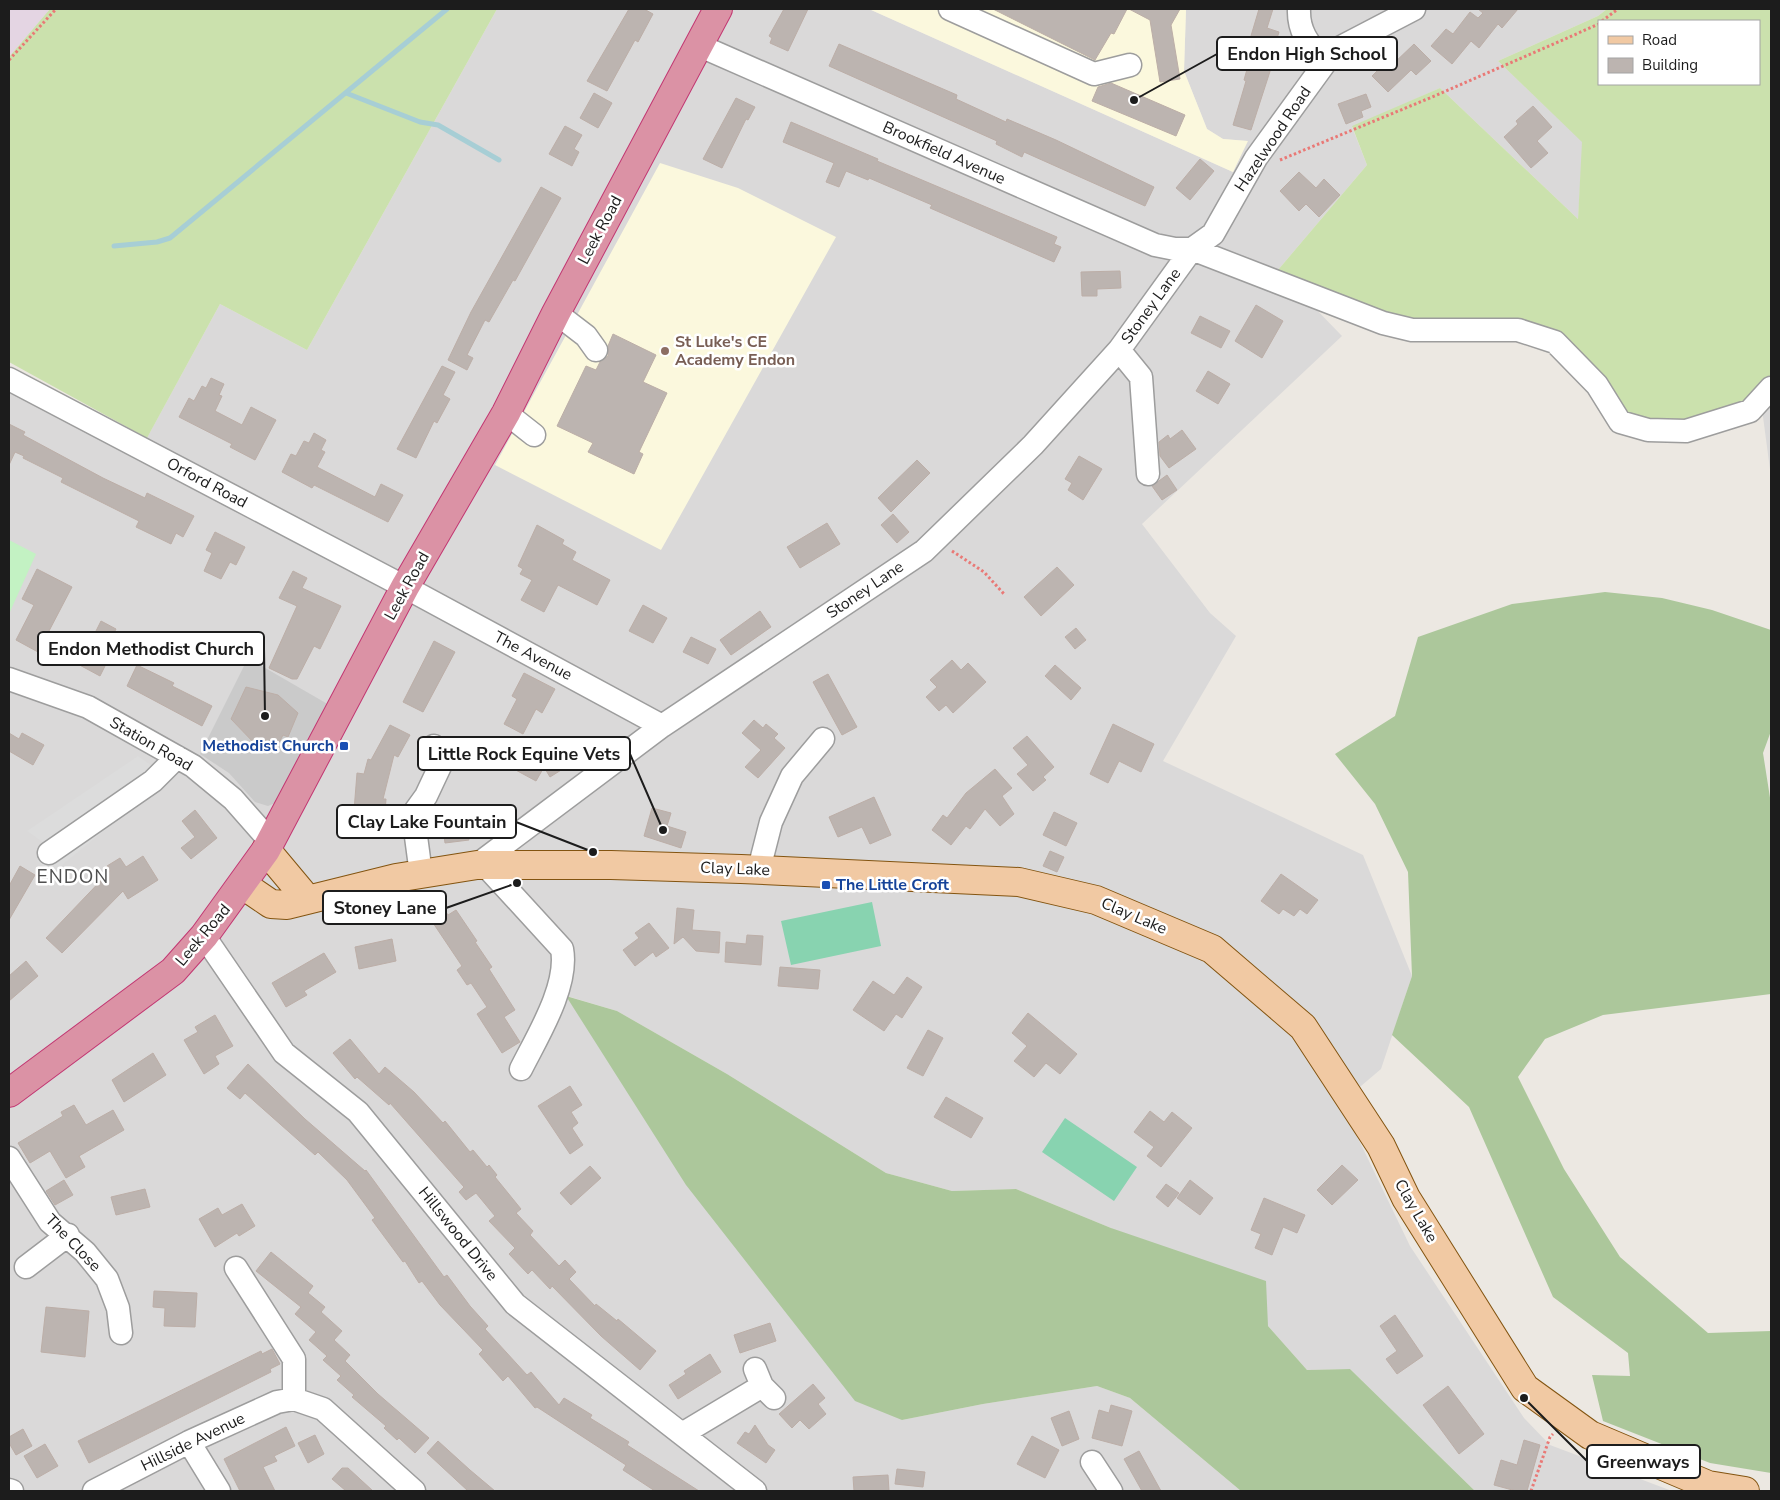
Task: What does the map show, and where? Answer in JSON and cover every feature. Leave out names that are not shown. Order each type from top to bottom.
[{"type":"highway","name":"Leek Road","points":[[9,1093],[172,971],[204,936],[269,846],[405,587],[506,413],[556,312],[718,9]]},
{"type":"main road","points":[[269,846],[307,899]]},
{"type":"main road","name":"Clay Lake","points":[[242,885],[271,904],[287,905],[421,874],[481,865],[611,865],[759,869],[1019,882],[1096,900],[1212,949],[1303,1028],[1381,1146],[1406,1198],[1525,1388],[1590,1435],[1708,1485],[1745,1491]]},
{"type":"street","points":[[950,9],[1094,74],[1130,65]]},
{"type":"street","points":[[1300,9],[1299,22],[1304,39],[1325,63]]},
{"type":"street","name":"Hazelwood Road","points":[[1192,248],[1213,234],[1256,158],[1325,63],[1341,47],[1414,9]]},
{"type":"street","name":"Brookfield Avenue","points":[[698,45],[1155,245],[1175,249],[1192,248]]},
{"type":"street","points":[[1192,248],[1382,323],[1412,330],[1518,330],[1555,342],[1597,385],[1620,422],[1648,430],[1686,432],[1750,411],[1771,388]]},
{"type":"street","name":"Stoney Lane","points":[[481,865],[662,726],[924,551],[1033,444],[1119,350],[1192,248]]},
{"type":"street","points":[[556,312],[586,336],[596,350]]},
{"type":"street","points":[[1119,350],[1141,377],[1148,474]]},
{"type":"street","name":"Orford Road","points":[[9,379],[405,587]]},
{"type":"street","points":[[506,413],[534,435]]},
{"type":"street","name":"The Avenue","points":[[405,587],[662,726]]},
{"type":"street","name":"Station Road","points":[[9,679],[88,708],[193,766],[233,799],[269,846]]},
{"type":"street","points":[[759,869],[771,822],[792,776],[822,739]]},
{"type":"street","points":[[421,874],[413,814],[426,796],[442,762],[434,746]]},
{"type":"street","points":[[49,853],[152,781],[177,757]]},
{"type":"street","points":[[481,865],[562,950],[565,961],[560,983],[521,1069]]},
{"type":"street","name":"Hillswood Drive","points":[[204,936],[284,1053],[358,1112],[515,1304],[755,1491]]},
{"type":"street","name":"The Close","points":[[9,1158],[50,1222],[68,1235],[107,1279],[118,1308],[121,1333]]},
{"type":"street","points":[[26,1268],[68,1235]]},
{"type":"street","points":[[236,1268],[294,1359],[294,1399],[323,1409],[414,1491]]},
{"type":"street","points":[[682,1434],[764,1384]]},
{"type":"street","name":"Hillside Avenue","points":[[94,1491],[189,1442],[277,1402],[294,1399]]},
{"type":"street","points":[[189,1442],[219,1491]]},
{"type":"street","points":[[1092,1462],[1111,1491]]},
{"type":"path","points":[[9,60],[56,9]]},
{"type":"path","points":[[1603,20],[1618,9]]},
{"type":"path","points":[[1272,163],[1437,95],[1598,24]]},
{"type":"path","points":[[934,540],[984,572],[1004,594]]},
{"type":"path","points":[[1531,1491],[1550,1437],[1571,1422]]},
{"type":"shaded area","points":[[9,9],[50,9],[9,57]]},
{"type":"shaded area","points":[[497,9],[869,9],[1233,172],[1247,141],[1223,139],[1207,129],[1184,71],[1186,9],[1607,9],[1598,16],[1498,61],[1583,142],[1578,219],[1440,88],[1352,127],[1367,165],[1278,270],[1342,336],[1142,524],[1210,613],[1236,636],[1163,761],[1363,855],[1412,976],[1381,1069],[1341,1103],[1410,1246],[1524,1418],[1550,1445],[1672,1491],[1475,1491],[1350,1369],[1307,1370],[1268,1326],[1111,1228],[1016,1189],[952,1191],[886,1173],[727,1074],[617,1011],[567,996],[902,1420],[983,1404],[1097,1386],[1130,1398],[1241,1491],[9,1491],[9,391],[136,458],[220,304],[307,350]]},
{"type":"shaded area","points":[[869,9],[1186,9],[1184,71],[1207,129],[1223,139],[1248,141],[1233,172]]},
{"type":"shaded area","name":"St Luke's CE Academy Endon","points":[[660,163],[738,188],[836,237],[661,550],[495,465]]},
{"type":"shaded area","points":[[1771,383],[1771,477],[1760,394]]},
{"type":"shaded area","points":[[248,658],[331,706],[275,803],[268,806],[255,802],[229,773],[200,754]]},
{"type":"shaded area","points":[[138,756],[169,778],[51,874],[37,861],[44,843],[27,831]]},
{"type":"green space","points":[[50,9],[497,9],[307,350],[220,304],[147,438],[9,362],[9,57]]},
{"type":"green space","points":[[1607,9],[1771,9],[1771,383],[1760,394],[1724,412],[1681,425],[1639,425],[1620,409],[1576,346],[1563,340],[1418,324],[1292,284],[1278,270],[1367,165],[1352,126],[1440,88],[1578,219],[1582,142],[1498,61],[1598,16]]},
{"type":"green space","points":[[9,540],[36,554],[9,614]]},
{"type":"green space","points":[[1605,592],[1662,598],[1712,610],[1771,630],[1771,731],[1763,753],[1771,804],[1771,994],[1603,1015],[1545,1039],[1518,1077],[1564,1169],[1620,1257],[1708,1333],[1771,1331],[1771,1473],[1710,1463],[1603,1421],[1592,1375],[1630,1376],[1628,1353],[1553,1297],[1469,1107],[1392,1035],[1412,976],[1408,872],[1375,804],[1335,754],[1395,716],[1418,637],[1512,604]]},
{"type":"green space","points":[[872,902],[881,946],[791,965],[781,921]]},
{"type":"green space","points":[[566,996],[617,1011],[727,1074],[886,1173],[952,1191],[1016,1189],[1111,1228],[1266,1281],[1268,1326],[1307,1370],[1350,1369],[1475,1491],[1241,1491],[1130,1398],[1097,1386],[983,1404],[902,1420],[855,1401],[686,1185]]},
{"type":"green space","points":[[1065,1118],[1137,1167],[1114,1201],[1042,1152]]},
{"type":"building","points":[[629,9],[644,9],[653,14],[638,42],[635,40],[607,91],[587,81]]},
{"type":"building","points":[[784,9],[808,9],[788,51],[770,43],[772,38],[769,36]]},
{"type":"building","points":[[993,9],[1127,9],[1114,34],[1111,33],[1095,60]]},
{"type":"building","points":[[1129,9],[1180,9],[1171,25],[1180,79],[1160,82],[1150,20]]},
{"type":"building","points":[[1259,9],[1273,9],[1267,28],[1279,32],[1271,58],[1274,59],[1251,130],[1233,125],[1246,81],[1244,80],[1253,48],[1248,46]]},
{"type":"building","points":[[1478,9],[1518,9],[1502,28],[1498,24],[1479,48],[1471,41],[1452,64],[1431,46],[1446,29],[1453,34],[1470,12],[1478,18],[1483,13]]},
{"type":"building","points":[[839,44],[957,95],[956,99],[1006,122],[1007,119],[1056,140],[1154,187],[1145,206],[1024,152],[1022,157],[996,144],[997,141],[829,66]]},
{"type":"building","points":[[1414,44],[1431,61],[1416,75],[1411,70],[1388,92],[1372,76],[1388,60],[1392,65]]},
{"type":"building","points":[[1111,83],[1185,115],[1176,136],[1092,101],[1098,87]]},
{"type":"building","points":[[594,93],[612,103],[598,128],[580,118]]},
{"type":"building","points":[[1366,94],[1371,107],[1361,111],[1363,117],[1346,124],[1338,104]]},
{"type":"building","points":[[736,98],[755,107],[748,120],[746,119],[722,168],[703,159]]},
{"type":"building","points":[[1533,106],[1552,127],[1537,141],[1548,153],[1531,168],[1504,137],[1518,124],[1516,121]]},
{"type":"building","points":[[791,122],[878,159],[877,161],[1057,237],[1054,244],[1061,247],[1054,262],[930,208],[932,205],[869,178],[868,180],[846,171],[839,187],[826,182],[834,163],[783,142]]},
{"type":"building","points":[[565,126],[582,135],[574,149],[579,152],[572,166],[549,154]]},
{"type":"building","points":[[1200,159],[1214,171],[1190,200],[1176,188]]},
{"type":"building","points":[[1299,172],[1316,188],[1324,179],[1340,195],[1319,217],[1306,204],[1299,211],[1280,191]]},
{"type":"building","points":[[541,187],[561,198],[515,281],[513,280],[489,322],[485,320],[467,355],[473,358],[467,370],[448,360],[471,312]]},
{"type":"building","points":[[1120,271],[1121,288],[1097,289],[1097,296],[1082,296],[1081,272]]},
{"type":"building","points":[[1256,305],[1283,321],[1262,358],[1235,341]]},
{"type":"building","points":[[1200,316],[1230,331],[1221,348],[1191,333]]},
{"type":"building","points":[[613,334],[656,355],[643,382],[667,393],[639,452],[643,454],[634,474],[588,452],[593,443],[557,426],[586,366],[596,370],[600,362],[608,356],[608,346]]},
{"type":"building","points":[[442,366],[455,372],[443,395],[450,399],[437,423],[434,421],[416,458],[397,449]]},
{"type":"building","points":[[1208,371],[1230,384],[1218,404],[1196,391]]},
{"type":"building","points":[[211,378],[224,384],[219,395],[222,396],[215,411],[242,425],[251,407],[276,420],[255,460],[230,447],[232,444],[179,417],[189,398],[194,401],[202,386],[206,388]]},
{"type":"building","points":[[9,424],[25,432],[23,435],[103,478],[145,498],[147,493],[194,516],[183,537],[176,533],[171,544],[136,527],[139,521],[61,482],[63,478],[15,452],[9,465]]},
{"type":"building","points":[[1182,430],[1196,449],[1169,468],[1160,456],[1159,442],[1168,435],[1170,439]]},
{"type":"building","points":[[314,433],[326,440],[321,450],[325,452],[317,467],[375,497],[381,484],[403,495],[388,522],[314,485],[312,488],[282,472],[291,454],[296,456],[304,441],[309,443]]},
{"type":"building","points":[[1079,456],[1102,469],[1083,500],[1068,490],[1072,483],[1065,479]]},
{"type":"building","points":[[917,460],[930,473],[891,512],[878,498]]},
{"type":"building","points":[[1167,475],[1177,490],[1162,500],[1152,486]]},
{"type":"building","points":[[893,514],[909,532],[897,543],[881,525]]},
{"type":"building","points":[[827,523],[840,544],[800,568],[787,547]]},
{"type":"building","points":[[537,525],[564,540],[562,544],[576,552],[572,560],[610,580],[597,605],[558,585],[544,612],[521,600],[532,580],[520,574],[523,569],[518,566]]},
{"type":"building","points":[[215,532],[245,547],[236,565],[230,562],[221,579],[204,571],[212,553],[206,550]]},
{"type":"building","points":[[1057,567],[1074,585],[1041,616],[1024,597]]},
{"type":"building","points":[[37,569],[72,587],[38,652],[16,640],[34,605],[22,599]]},
{"type":"building","points":[[293,571],[307,578],[302,588],[341,606],[320,649],[314,646],[297,679],[292,679],[269,668],[297,606],[279,598]]},
{"type":"building","points":[[643,605],[667,618],[653,643],[629,631]]},
{"type":"building","points":[[760,611],[771,627],[731,655],[720,640]]},
{"type":"building","points":[[101,621],[116,629],[106,649],[112,652],[100,676],[74,662],[86,639],[91,641]]},
{"type":"building","points":[[1076,628],[1086,640],[1075,649],[1065,637]]},
{"type":"building","points":[[691,637],[716,649],[708,664],[683,652]]},
{"type":"building","points":[[434,641],[455,652],[423,712],[403,702]]},
{"type":"building","points":[[952,660],[961,670],[968,663],[986,682],[953,713],[946,705],[939,711],[926,697],[937,687],[930,680]]},
{"type":"building","points":[[137,665],[174,683],[172,686],[212,706],[202,726],[127,686]]},
{"type":"building","points":[[1055,665],[1081,688],[1071,700],[1045,676]]},
{"type":"building","points":[[524,673],[555,689],[542,713],[536,709],[523,734],[504,724],[517,699],[512,696]]},
{"type":"building","points":[[828,674],[857,727],[842,735],[813,682]]},
{"type":"building","points":[[246,687],[278,695],[298,713],[288,737],[283,735],[275,750],[256,745],[231,719]]},
{"type":"building","points":[[754,720],[763,728],[766,724],[778,734],[774,738],[785,748],[758,778],[745,767],[761,750],[742,733]]},
{"type":"building","points":[[1113,724],[1154,744],[1141,772],[1119,761],[1108,783],[1090,774]]},
{"type":"building","points":[[390,725],[410,735],[398,757],[394,755],[383,799],[386,799],[383,838],[352,836],[357,773],[364,774],[368,759],[371,760]]},
{"type":"building","points":[[9,733],[19,739],[22,733],[44,745],[33,765],[9,751]]},
{"type":"building","points":[[1027,736],[1054,767],[1043,777],[1046,780],[1033,791],[1017,774],[1028,765],[1013,748]]},
{"type":"building","points":[[508,745],[535,759],[555,748],[566,767],[550,777],[544,767],[536,781],[499,761]]},
{"type":"building","points":[[995,769],[1012,788],[1002,796],[1014,814],[1000,826],[985,809],[970,829],[966,826],[951,845],[932,830],[943,815],[947,818],[966,793]]},
{"type":"building","points":[[874,797],[891,835],[870,844],[862,827],[838,837],[829,817]]},
{"type":"building","points":[[652,808],[671,813],[667,826],[686,832],[681,848],[644,836]]},
{"type":"building","points":[[195,810],[217,838],[191,859],[181,848],[195,837],[182,821]]},
{"type":"building","points":[[466,811],[469,840],[445,843],[441,814]]},
{"type":"building","points":[[1054,812],[1077,823],[1066,846],[1043,835]]},
{"type":"building","points":[[1050,851],[1064,857],[1057,872],[1043,866]]},
{"type":"building","points":[[143,856],[158,880],[128,899],[123,891],[62,953],[46,938],[110,871],[107,866],[120,858],[126,867]]},
{"type":"building","points":[[20,866],[35,875],[9,920],[9,886]]},
{"type":"building","points":[[1281,874],[1318,900],[1307,914],[1300,909],[1294,916],[1283,909],[1279,914],[1261,901]]},
{"type":"building","points":[[439,902],[448,915],[456,910],[477,941],[475,942],[492,967],[489,969],[515,1010],[504,1017],[520,1042],[502,1053],[477,1014],[487,1007],[471,983],[467,985],[457,970],[462,966],[425,911]]},
{"type":"building","points":[[677,908],[694,910],[692,930],[720,932],[719,953],[696,951],[683,937],[674,944]]},
{"type":"building","points":[[649,923],[669,948],[656,957],[653,952],[635,966],[623,950],[639,938],[635,933]]},
{"type":"building","points":[[747,935],[763,936],[761,965],[725,962],[726,942],[746,944]]},
{"type":"building","points":[[392,939],[396,961],[359,969],[355,947]]},
{"type":"building","points":[[324,953],[336,972],[304,991],[307,995],[286,1007],[272,983]]},
{"type":"building","points":[[26,961],[38,976],[9,1001],[9,976]]},
{"type":"building","points":[[780,967],[820,970],[818,989],[778,986]]},
{"type":"building","points":[[907,977],[922,987],[902,1018],[896,1014],[884,1031],[853,1010],[873,981],[894,995]]},
{"type":"building","points":[[1028,1013],[1077,1054],[1060,1074],[1046,1063],[1034,1077],[1014,1061],[1027,1046],[1012,1033]]},
{"type":"building","points":[[215,1015],[233,1046],[215,1056],[219,1064],[204,1074],[184,1040],[198,1032],[195,1027]]},
{"type":"building","points":[[928,1030],[943,1038],[923,1076],[907,1068]]},
{"type":"building","points":[[350,1039],[379,1074],[385,1067],[414,1092],[443,1123],[445,1121],[470,1152],[473,1150],[487,1167],[489,1165],[497,1175],[495,1177],[521,1209],[516,1213],[533,1231],[530,1235],[559,1266],[565,1260],[576,1272],[569,1279],[595,1306],[596,1304],[617,1321],[618,1319],[656,1351],[640,1370],[601,1336],[552,1286],[550,1289],[532,1270],[528,1274],[509,1254],[515,1248],[489,1221],[495,1216],[476,1193],[466,1200],[459,1192],[464,1187],[390,1103],[389,1105],[357,1077],[355,1079],[333,1053]]},
{"type":"building","points":[[153,1053],[166,1075],[124,1102],[112,1080]]},
{"type":"building","points":[[248,1064],[305,1119],[366,1170],[444,1277],[447,1275],[488,1326],[485,1329],[527,1375],[531,1372],[559,1405],[564,1398],[592,1415],[590,1418],[629,1442],[627,1445],[699,1491],[655,1491],[623,1470],[626,1465],[537,1407],[535,1408],[508,1376],[503,1381],[479,1354],[483,1350],[440,1305],[422,1281],[419,1283],[405,1261],[403,1262],[372,1220],[375,1218],[347,1180],[318,1152],[315,1155],[245,1093],[240,1099],[227,1088]]},
{"type":"building","points":[[570,1086],[582,1105],[571,1112],[578,1123],[572,1128],[583,1145],[570,1154],[538,1106]]},
{"type":"building","points":[[946,1097],[983,1118],[971,1138],[934,1117]]},
{"type":"building","points":[[74,1105],[86,1125],[113,1110],[124,1130],[79,1156],[85,1167],[66,1178],[50,1151],[30,1163],[18,1143],[63,1116],[61,1112]]},
{"type":"building","points":[[1150,1111],[1164,1122],[1172,1112],[1192,1128],[1161,1167],[1147,1156],[1154,1147],[1134,1132]]},
{"type":"building","points":[[1342,1165],[1358,1180],[1332,1205],[1317,1190]]},
{"type":"building","points":[[590,1166],[601,1178],[571,1205],[560,1193]]},
{"type":"building","points":[[64,1180],[73,1195],[55,1205],[46,1191]]},
{"type":"building","points":[[1190,1180],[1213,1198],[1200,1215],[1177,1198]]},
{"type":"building","points":[[1166,1184],[1179,1193],[1168,1207],[1156,1197]]},
{"type":"building","points":[[145,1189],[150,1207],[116,1215],[111,1197]]},
{"type":"building","points":[[1264,1198],[1305,1215],[1297,1233],[1283,1227],[1272,1255],[1255,1248],[1261,1234],[1251,1230]]},
{"type":"building","points":[[242,1204],[255,1226],[239,1236],[237,1233],[215,1247],[199,1219],[218,1208],[222,1215]]},
{"type":"building","points":[[271,1252],[313,1286],[308,1293],[325,1307],[321,1312],[342,1331],[334,1340],[350,1355],[345,1361],[378,1394],[429,1438],[415,1453],[399,1438],[397,1440],[384,1428],[386,1426],[352,1397],[354,1395],[337,1380],[341,1376],[323,1360],[327,1356],[309,1340],[316,1332],[295,1314],[301,1307],[256,1271]]},
{"type":"building","points":[[154,1291],[197,1293],[195,1327],[164,1326],[165,1308],[153,1307]]},
{"type":"building","points":[[46,1307],[89,1311],[85,1357],[41,1352]]},
{"type":"building","points":[[1395,1315],[1423,1356],[1397,1374],[1386,1359],[1397,1351],[1380,1326]]},
{"type":"building","points":[[770,1323],[776,1341],[740,1353],[734,1335]]},
{"type":"building","points":[[272,1349],[280,1364],[270,1369],[271,1372],[89,1463],[78,1441],[261,1351],[262,1354]]},
{"type":"building","points":[[710,1354],[721,1372],[678,1399],[669,1385],[686,1374],[684,1371]]},
{"type":"building","points":[[813,1384],[825,1398],[818,1404],[826,1414],[809,1429],[800,1420],[792,1428],[779,1414]]},
{"type":"building","points":[[1448,1386],[1484,1434],[1459,1454],[1423,1405]]},
{"type":"building","points":[[1111,1405],[1132,1411],[1122,1446],[1092,1438],[1099,1410],[1109,1413]]},
{"type":"building","points":[[1069,1411],[1079,1439],[1062,1446],[1051,1418]]},
{"type":"building","points":[[755,1425],[768,1445],[775,1450],[766,1463],[737,1443],[745,1432],[749,1434]]},
{"type":"building","points":[[286,1427],[295,1446],[274,1456],[277,1461],[263,1467],[275,1491],[240,1491],[224,1459]]},
{"type":"building","points":[[23,1429],[32,1446],[16,1455],[9,1443],[9,1437]]},
{"type":"building","points":[[315,1435],[324,1454],[308,1463],[298,1443]]},
{"type":"building","points":[[1032,1436],[1059,1450],[1045,1478],[1017,1464]]},
{"type":"building","points":[[1524,1440],[1540,1445],[1527,1491],[1516,1491],[1494,1485],[1501,1460],[1517,1465]]},
{"type":"building","points":[[438,1441],[495,1491],[468,1491],[427,1453]]},
{"type":"building","points":[[45,1444],[58,1466],[37,1478],[24,1456]]},
{"type":"building","points":[[1139,1451],[1161,1491],[1142,1491],[1124,1459]]},
{"type":"building","points":[[342,1468],[348,1468],[373,1491],[346,1491],[332,1479]]},
{"type":"building","points":[[897,1469],[925,1472],[923,1487],[895,1484]]},
{"type":"building","points":[[888,1475],[889,1491],[854,1491],[853,1477]]},
{"type":"waterway","points":[[114,246],[157,242],[170,238],[447,9]]},
{"type":"waterway","points":[[346,93],[420,122],[438,125],[499,160]]},
{"type":"place","name":"Endon High School","points":[[1134,100]]},
{"type":"place","name":"St Luke's CE Academy Endon","points":[[665,351]]},
{"type":"place","name":"Endon Methodist Church","points":[[265,716]]},
{"type":"place","name":"Methodist Church","points":[[344,746]]},
{"type":"place","name":"Little Rock Equine Vets","points":[[663,830]]},
{"type":"place","name":"Clay Lake Fountain","points":[[593,852]]},
{"type":"place","name":"Stoney Lane","points":[[517,883]]},
{"type":"place","name":"The Little Croft","points":[[826,885]]},
{"type":"place","name":"Greenways","points":[[1524,1398]]},
{"type":"district","name":"ENDON","points":[[73,877]]}]
